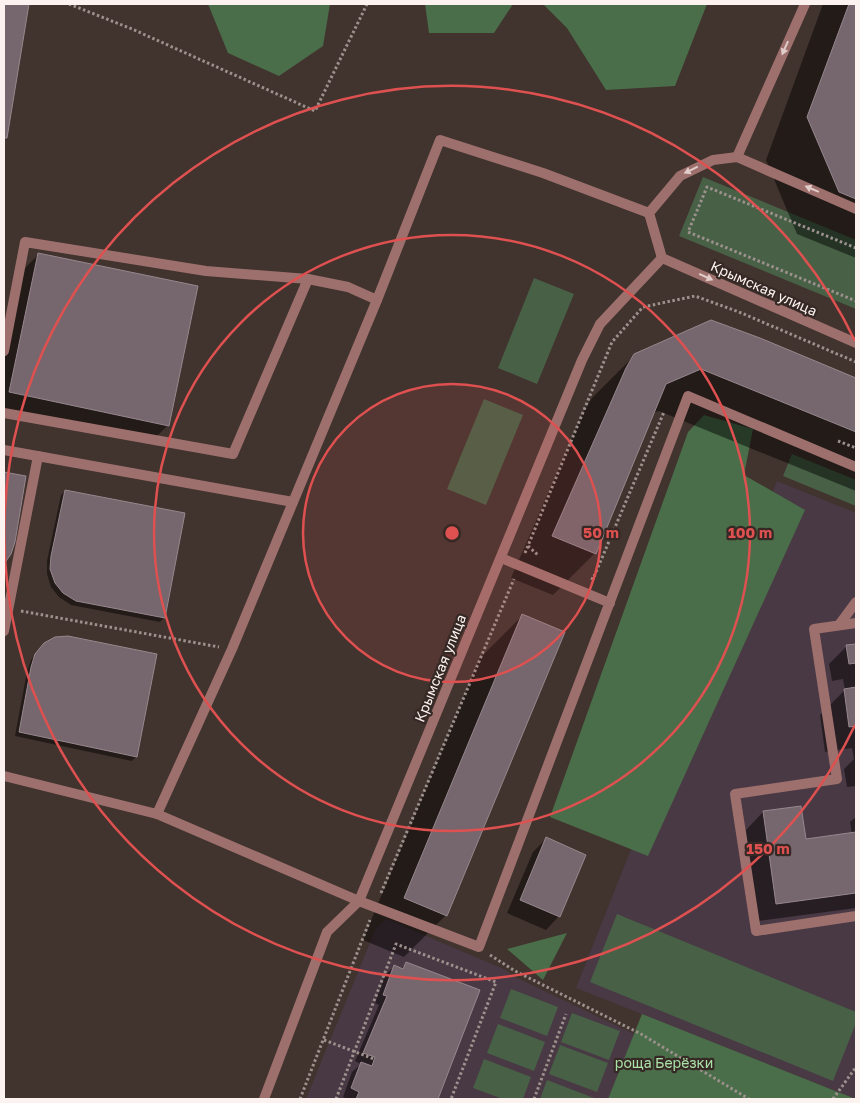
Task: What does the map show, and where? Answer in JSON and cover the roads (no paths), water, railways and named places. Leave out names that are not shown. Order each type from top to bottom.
[{"type":"street","points":[[737,157],[805,4]]},
{"type":"street","points":[[157,814],[232,649],[377,300],[440,140],[543,173],[649,213]]},
{"type":"street","points":[[649,213],[680,176],[713,160],[737,157],[856,209]]},
{"type":"street","points":[[649,213],[662,258]]},
{"type":"street","points":[[4,351],[25,242],[206,272],[308,279],[348,287],[377,300]]},
{"type":"street","name":"Крымская улица","points":[[264,1099],[327,932],[360,901],[582,360],[600,324],[662,258],[856,343]]},
{"type":"street","points":[[4,413],[233,454],[308,279]]},
{"type":"street","points":[[4,776],[157,814],[360,901],[480,947],[688,396],[856,467]]},
{"type":"street","points":[[4,450],[293,502]]},
{"type":"street","points":[[4,631],[38,456]]},
{"type":"street","points":[[500,558],[610,603]]},
{"type":"street","points":[[839,625],[856,602]]},
{"type":"street","points":[[856,623],[814,629],[837,779],[735,794],[756,931],[856,916]]},
{"type":"park label","name":"роща Берёзки","points":[[664,1062]]}]
